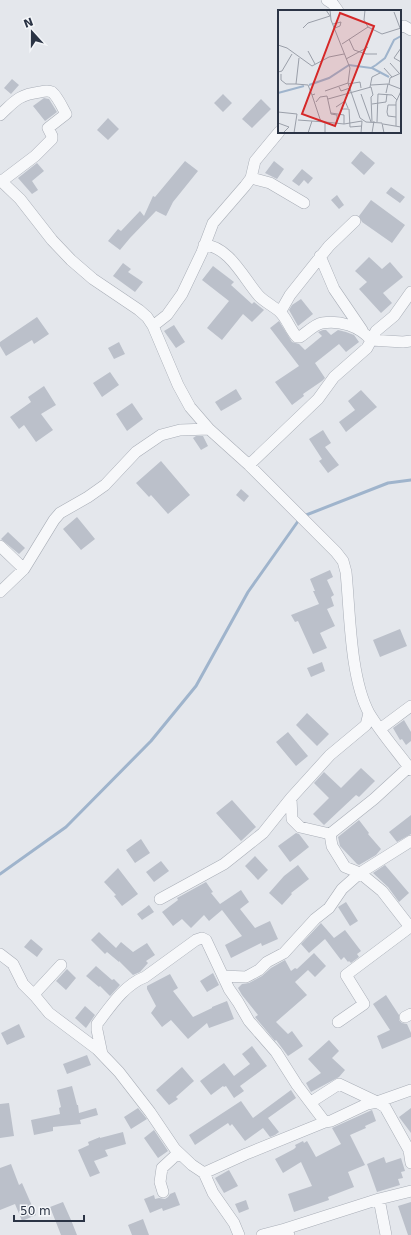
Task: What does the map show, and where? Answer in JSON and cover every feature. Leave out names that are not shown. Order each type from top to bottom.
[{"type":"street","points":[[327,0],[333,4],[337,10]]},
{"type":"street","points":[[401,27],[404,26],[411,30]]},
{"type":"street","points":[[0,115],[19,97],[27,93],[47,90],[51,91],[55,96],[66,114],[48,128],[52,139],[35,156],[1,180],[20,199],[52,240],[71,260],[93,279],[147,317],[153,326],[178,385],[190,407],[209,429],[249,465],[336,552],[343,561],[346,572],[354,663],[361,691],[369,713],[410,768],[330,834]]},
{"type":"street","points":[[153,326],[168,316],[182,294],[213,223],[251,178],[255,161],[278,133]]},
{"type":"street","points":[[251,178],[270,183],[304,203]]},
{"type":"street","points":[[279,311],[282,309],[290,295],[320,256],[355,221]]},
{"type":"street","points":[[204,244],[211,245],[219,249],[235,265],[261,298],[279,311],[297,337],[300,337],[320,323],[344,323],[351,325],[368,337],[403,342],[411,341]]},
{"type":"street","points":[[249,465],[318,399],[334,377],[367,348],[368,337],[334,289],[320,256]]},
{"type":"street","points":[[368,337],[394,316],[411,292]]},
{"type":"street","points":[[0,592],[24,569],[54,520],[60,513],[88,497],[105,485],[136,452],[161,435],[180,430],[209,429]]},
{"type":"street","points":[[0,546],[24,569]]},
{"type":"street","points":[[380,729],[411,706]]},
{"type":"street","points":[[160,899],[224,864],[263,833],[291,798],[330,755],[366,725],[369,713]]},
{"type":"street","points":[[291,798],[292,819],[300,827],[330,834]]},
{"type":"street","points":[[330,834],[332,846],[345,867],[360,874],[382,891],[411,927],[346,975],[364,1004],[338,1022]]},
{"type":"street","points":[[223,976],[246,977],[259,970],[267,962],[284,953],[315,920],[329,908],[342,890],[360,874],[411,841]]},
{"type":"street","points":[[102,1054],[97,1030],[97,1024],[102,1017],[129,986],[137,980],[145,977],[196,940],[202,938],[206,940],[229,989],[249,1021],[276,1052],[297,1085],[325,1122]]},
{"type":"street","points":[[0,954],[13,964],[23,984],[49,1013],[102,1054],[119,1072],[150,1112],[170,1144],[181,1155],[204,1173],[213,1193],[234,1223],[239,1235]]},
{"type":"street","points":[[35,996],[36,992],[61,965]]},
{"type":"street","points":[[311,1102],[339,1084],[386,1107],[405,1140],[409,1150],[411,1163]]},
{"type":"street","points":[[204,1173],[246,1154],[325,1122],[332,1121],[367,1104],[411,1090]]},
{"type":"street","points":[[164,1192],[160,1182],[162,1168],[175,1156],[181,1155]]},
{"type":"street","points":[[262,1235],[287,1232],[379,1199],[411,1191]]},
{"type":"street","points":[[379,1199],[386,1235]]},
{"type":"building","points":[[12,79],[19,85],[11,94],[4,88]]},
{"type":"building","points":[[223,94],[232,103],[223,112],[214,103]]},
{"type":"building","points":[[44,98],[49,99],[57,112],[45,121],[33,106]]},
{"type":"building","points":[[261,99],[271,109],[252,128],[242,119]]},
{"type":"building","points":[[108,118],[119,129],[108,140],[97,130]]},
{"type":"building","points":[[361,151],[375,163],[364,175],[351,163]]},
{"type":"building","points":[[185,161],[198,171],[173,202],[166,216],[156,211],[120,250],[108,241],[118,229],[121,231],[140,211],[144,216],[153,196],[155,197]]},
{"type":"building","points":[[274,161],[284,169],[277,179],[265,173]]},
{"type":"building","points":[[37,163],[44,171],[32,181],[38,190],[32,194],[18,178]]},
{"type":"building","points":[[302,169],[313,178],[308,184],[304,180],[299,186],[292,181]]},
{"type":"building","points":[[391,187],[405,197],[400,203],[386,193]]},
{"type":"building","points":[[337,195],[344,205],[339,209],[331,200]]},
{"type":"building","points":[[371,200],[405,225],[392,243],[362,222],[359,216]]},
{"type":"building","points":[[369,257],[382,269],[390,262],[403,277],[383,293],[392,303],[381,313],[359,289],[367,282],[355,271]]},
{"type":"building","points":[[123,263],[131,269],[128,272],[143,282],[135,292],[113,276]]},
{"type":"building","points":[[213,266],[234,282],[231,285],[252,304],[254,302],[264,310],[252,322],[243,314],[222,340],[207,328],[229,301],[202,280]]},
{"type":"building","points":[[301,299],[313,314],[298,326],[289,310],[292,305]]},
{"type":"building","points":[[37,317],[49,334],[34,344],[32,340],[6,356],[0,346],[0,342]]},
{"type":"building","points":[[279,321],[292,342],[299,344],[305,350],[322,336],[318,332],[323,330],[326,330],[331,335],[338,330],[346,332],[354,335],[359,342],[346,352],[339,344],[315,363],[325,378],[303,394],[304,396],[292,405],[275,382],[299,366],[270,328]]},
{"type":"building","points":[[174,325],[185,342],[176,348],[164,331]]},
{"type":"building","points":[[119,342],[125,354],[114,359],[108,348]]},
{"type":"building","points":[[110,372],[119,385],[102,397],[93,383]]},
{"type":"building","points":[[44,386],[56,405],[41,414],[53,430],[36,442],[24,425],[19,429],[10,417],[31,402],[28,397]]},
{"type":"building","points":[[236,389],[242,399],[221,411],[215,402]]},
{"type":"building","points":[[361,390],[377,407],[346,432],[339,422],[355,410],[348,401]]},
{"type":"building","points":[[132,403],[143,419],[127,431],[116,414]]},
{"type":"building","points":[[323,430],[331,443],[325,447],[339,465],[328,473],[319,461],[322,459],[309,439]]},
{"type":"building","points":[[196,436],[203,436],[208,446],[201,450],[193,438]]},
{"type":"building","points":[[161,461],[190,495],[168,514],[151,495],[149,497],[136,483]]},
{"type":"building","points":[[241,489],[249,496],[244,502],[236,495]]},
{"type":"building","points":[[77,517],[95,539],[81,550],[63,529]]},
{"type":"building","points":[[8,532],[25,548],[19,554],[1,539]]},
{"type":"building","points":[[330,570],[333,577],[327,580],[334,595],[331,597],[334,606],[327,609],[335,626],[320,633],[327,648],[313,654],[298,621],[295,622],[291,615],[319,604],[313,591],[315,591],[310,579]]},
{"type":"building","points":[[400,629],[407,646],[380,657],[373,640]]},
{"type":"building","points":[[322,662],[325,671],[311,677],[307,668]]},
{"type":"building","points":[[307,713],[329,734],[317,746],[296,725]]},
{"type":"building","points":[[404,720],[411,732],[411,741],[406,745],[402,739],[400,740],[393,728]]},
{"type":"building","points":[[288,732],[308,756],[296,766],[276,742]]},
{"type":"building","points":[[361,768],[375,781],[359,797],[356,795],[324,825],[313,814],[329,798],[314,783],[324,772],[341,788]]},
{"type":"building","points":[[232,800],[256,827],[241,841],[216,813]]},
{"type":"building","points":[[411,815],[411,834],[397,842],[389,832]]},
{"type":"building","points":[[359,820],[369,833],[368,834],[381,849],[376,855],[359,865],[340,846],[338,837]]},
{"type":"building","points":[[296,833],[299,834],[309,847],[290,862],[278,846]]},
{"type":"building","points":[[141,839],[150,853],[135,863],[126,850]]},
{"type":"building","points":[[255,856],[268,870],[258,880],[245,866]]},
{"type":"building","points":[[161,861],[169,871],[154,882],[146,872]]},
{"type":"building","points":[[298,865],[309,879],[291,893],[292,894],[282,905],[269,893],[284,876]]},
{"type":"building","points":[[385,865],[409,893],[399,902],[388,887],[373,873]]},
{"type":"building","points":[[118,868],[138,894],[122,906],[114,896],[116,895],[104,882]]},
{"type":"building","points":[[206,882],[213,892],[211,893],[220,904],[241,890],[249,902],[240,909],[255,928],[270,921],[278,939],[262,946],[261,943],[231,958],[225,945],[242,936],[222,910],[209,921],[204,915],[191,928],[182,919],[173,926],[162,912],[178,900],[177,898]]},
{"type":"building","points":[[346,902],[358,921],[350,926],[338,907]]},
{"type":"building","points":[[149,905],[154,912],[142,920],[137,914]]},
{"type":"building","points":[[321,923],[334,938],[345,930],[361,951],[357,954],[359,957],[351,963],[344,957],[341,960],[325,939],[309,953],[301,944]]},
{"type":"building","points":[[99,932],[116,948],[121,942],[133,952],[147,943],[155,955],[146,961],[148,963],[140,972],[133,975],[119,961],[107,952],[105,954],[91,940]]},
{"type":"building","points":[[31,939],[43,949],[37,957],[24,947]]},
{"type":"building","points":[[314,953],[326,966],[315,977],[308,970],[295,982],[307,995],[276,1022],[288,1034],[292,1031],[303,1046],[288,1056],[255,1017],[258,1015],[238,988],[242,984],[249,983],[262,976],[271,968],[285,960],[291,971],[295,968],[297,969]]},
{"type":"building","points":[[96,966],[120,985],[110,996],[100,986],[99,987],[86,976]]},
{"type":"building","points":[[67,969],[76,978],[66,990],[56,981]]},
{"type":"building","points":[[213,973],[219,985],[207,992],[200,981]]},
{"type":"building","points":[[170,974],[178,988],[173,991],[193,1017],[227,1001],[234,1019],[209,1028],[207,1023],[188,1039],[171,1020],[162,1027],[151,1013],[156,1006],[147,989],[147,986]]},
{"type":"building","points":[[386,995],[399,1015],[399,1020],[402,1023],[407,1024],[411,1037],[382,1049],[377,1036],[390,1030],[373,1004]]},
{"type":"building","points":[[85,1006],[95,1015],[86,1028],[75,1018]]},
{"type":"building","points":[[19,1024],[25,1037],[7,1045],[1,1033]]},
{"type":"building","points":[[329,1040],[339,1051],[332,1058],[345,1070],[339,1077],[311,1092],[306,1083],[321,1073],[308,1059]]},
{"type":"building","points":[[252,1046],[267,1066],[240,1086],[244,1091],[234,1098],[226,1086],[223,1086],[211,1095],[200,1081],[224,1063],[234,1076],[250,1064],[242,1054]]},
{"type":"building","points":[[87,1055],[91,1065],[67,1074],[63,1064]]},
{"type":"building","points":[[182,1067],[194,1081],[176,1097],[178,1099],[169,1105],[156,1090]]},
{"type":"building","points":[[72,1086],[79,1113],[96,1108],[98,1115],[80,1120],[81,1124],[53,1127],[53,1131],[34,1135],[31,1120],[60,1114],[59,1108],[61,1107],[57,1090]]},
{"type":"building","points":[[291,1090],[296,1098],[268,1118],[279,1132],[275,1135],[270,1137],[263,1128],[245,1141],[232,1124],[230,1126],[228,1123],[195,1145],[189,1135],[241,1101],[253,1118]]},
{"type":"building","points":[[9,1103],[14,1136],[0,1138],[0,1104]]},
{"type":"building","points":[[138,1108],[147,1119],[131,1129],[124,1117]]},
{"type":"building","points":[[411,1108],[411,1133],[399,1117]]},
{"type":"building","points":[[372,1110],[376,1121],[365,1126],[366,1128],[350,1135],[365,1165],[348,1172],[354,1187],[328,1197],[329,1200],[294,1212],[288,1194],[312,1186],[301,1162],[283,1173],[275,1159],[294,1149],[296,1147],[295,1145],[303,1141],[304,1143],[307,1141],[316,1157],[341,1144],[332,1128]]},
{"type":"building","points":[[154,1130],[168,1151],[158,1158],[144,1138]]},
{"type":"building","points":[[123,1132],[126,1144],[105,1150],[108,1156],[94,1161],[100,1173],[90,1177],[78,1150],[89,1145],[88,1142],[100,1137]]},
{"type":"building","points":[[384,1157],[386,1163],[401,1158],[405,1171],[401,1172],[403,1178],[398,1179],[400,1185],[377,1192],[367,1164]]},
{"type":"building","points":[[11,1164],[19,1185],[22,1183],[36,1215],[22,1221],[15,1204],[0,1210],[0,1168]]},
{"type":"building","points":[[229,1170],[238,1186],[224,1193],[215,1178]]},
{"type":"building","points":[[175,1192],[180,1205],[163,1211],[162,1208],[150,1213],[144,1199],[154,1195],[155,1199],[165,1199],[170,1194]]},
{"type":"building","points":[[246,1200],[249,1209],[239,1213],[235,1204]]},
{"type":"building","points":[[63,1202],[77,1235],[61,1235],[50,1207]]},
{"type":"building","points":[[411,1202],[411,1235],[408,1235],[398,1206]]},
{"type":"building","points":[[143,1219],[149,1235],[132,1235],[128,1225]]},
{"type":"waterway","points":[[0,874],[66,827],[151,741],[196,686],[248,592],[301,517],[388,483],[411,480]]}]
